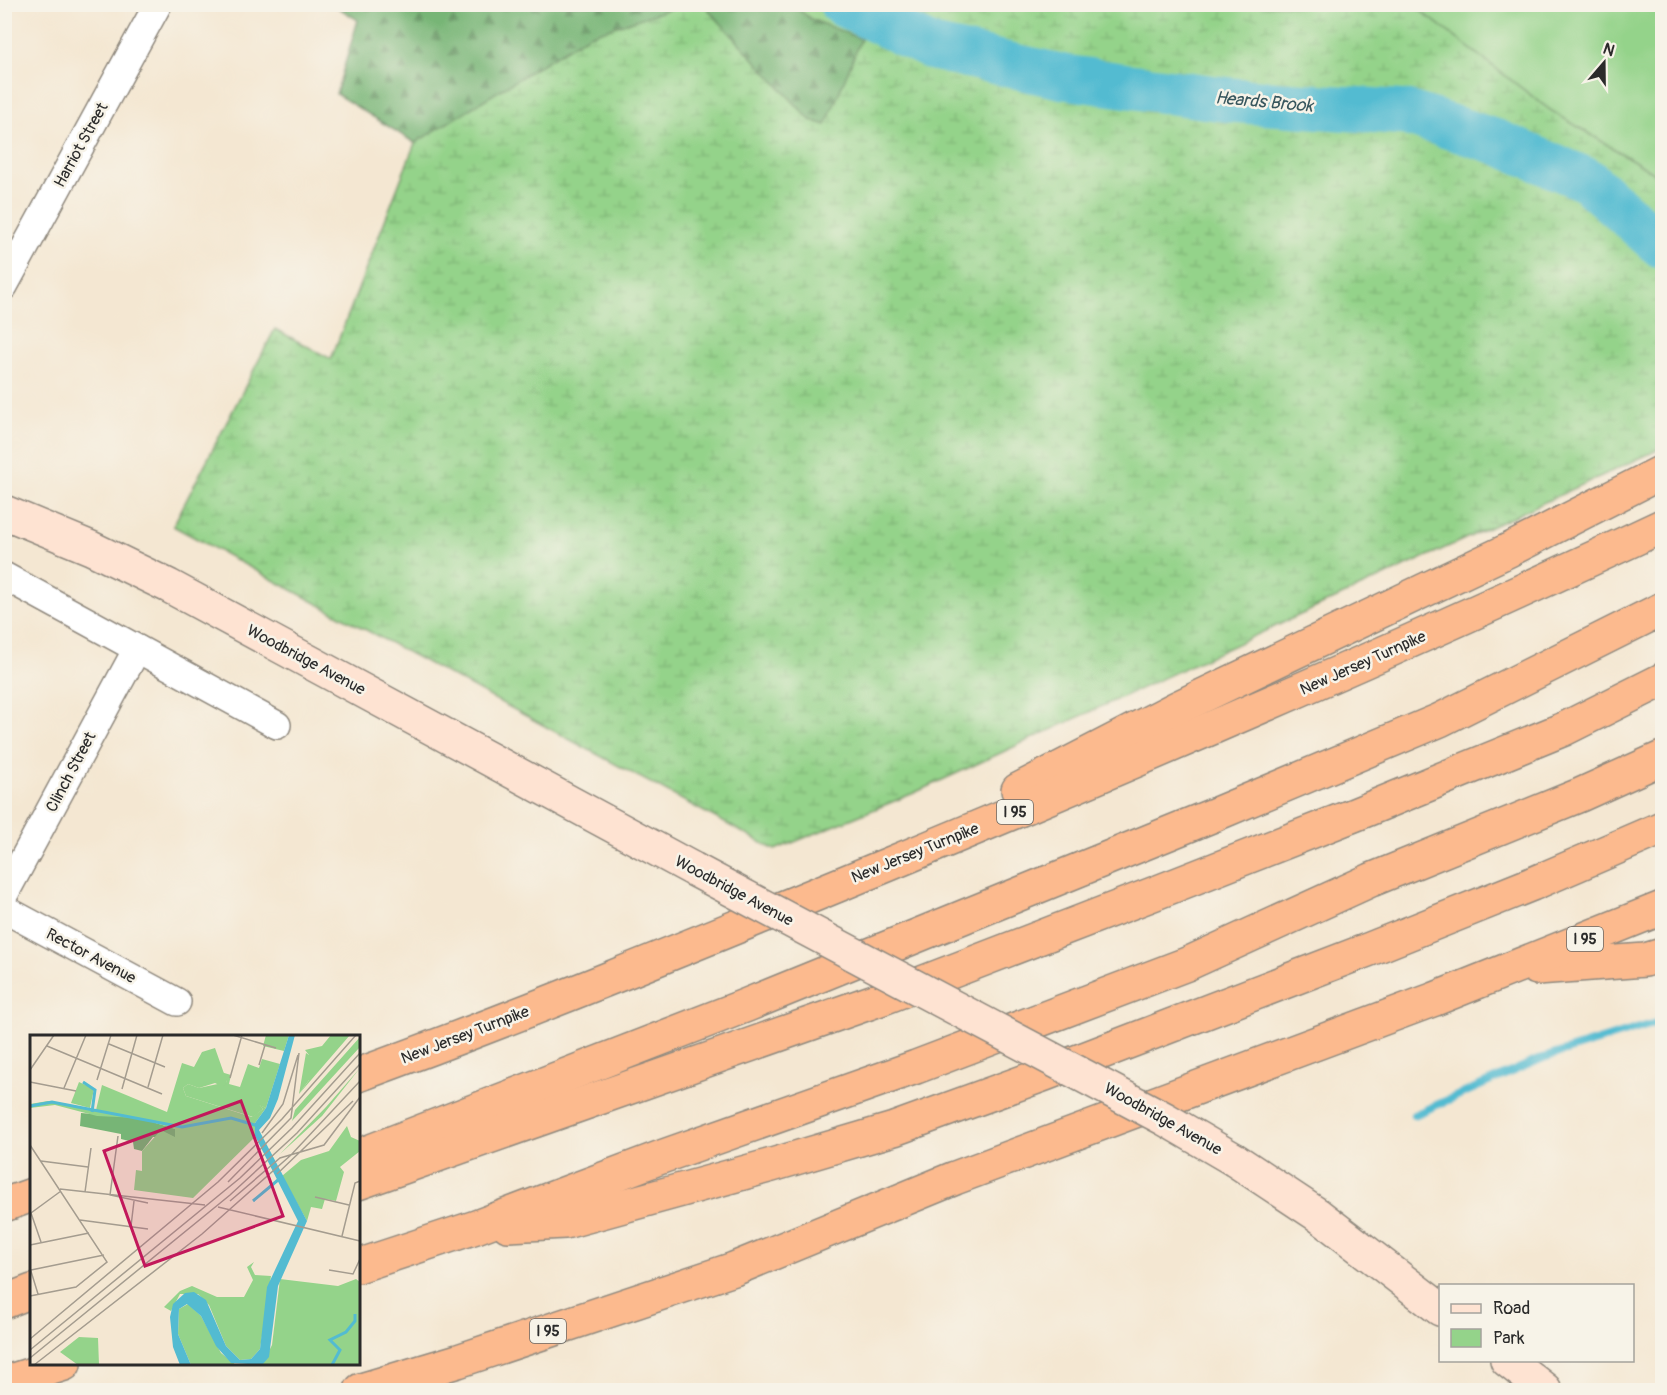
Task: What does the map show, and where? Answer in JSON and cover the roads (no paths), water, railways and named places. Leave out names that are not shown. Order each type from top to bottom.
[{"type":"highway","points":[[840,884],[1167,713],[1509,550],[1662,472]]},
{"type":"highway","name":"New Jersey Turnpike","points":[[360,1074],[595,984],[1110,773],[1511,597],[1662,526]]},
{"type":"highway","points":[[360,1155],[758,1001],[1216,814],[1440,720],[1662,609]]},
{"type":"highway","points":[[360,1182],[872,1002],[1158,892],[1354,816],[1564,729],[1662,680]]},
{"type":"highway","points":[[360,1265],[476,1227],[1187,964],[1371,880],[1581,795],[1662,758]]},
{"type":"highway","points":[[476,1227],[565,1222],[894,1129],[1045,1074],[1359,953],[1532,884],[1662,828]]},
{"type":"highway","name":"I 95","points":[[361,1390],[458,1361],[734,1269],[955,1178],[1509,970],[1662,908]]},
{"type":"highway","points":[[1509,970],[1645,960],[1662,955]]},
{"type":"highway","points":[[4,1204],[30,1196]]},
{"type":"highway","points":[[4,1304],[30,1292]]},
{"type":"highway","points":[[4,1304],[30,1297]]},
{"type":"highway","points":[[4,1383],[61,1365]]},
{"type":"street","name":"Harriot Street","points":[[4,286],[158,4]]},
{"type":"street","name":"Woodbridge Avenue","points":[[4,512],[91,548],[159,581],[693,869],[1165,1119],[1235,1160],[1318,1215],[1439,1308]]},
{"type":"street","points":[[4,576],[277,725]]},
{"type":"street","name":"Clinch Street","points":[[4,895],[137,649]]},
{"type":"street","name":"Rector Avenue","points":[[4,909],[177,1002]]},
{"type":"street","points":[[1510,1362],[1545,1390]]},
{"type":"waterway","name":"Heards Brook","points":[[842,4],[933,48],[1064,77],[1230,100],[1407,113],[1497,142],[1587,180],[1662,246]]},
{"type":"waterway","points":[[1414,1115],[1543,1058],[1662,1021]]}]
